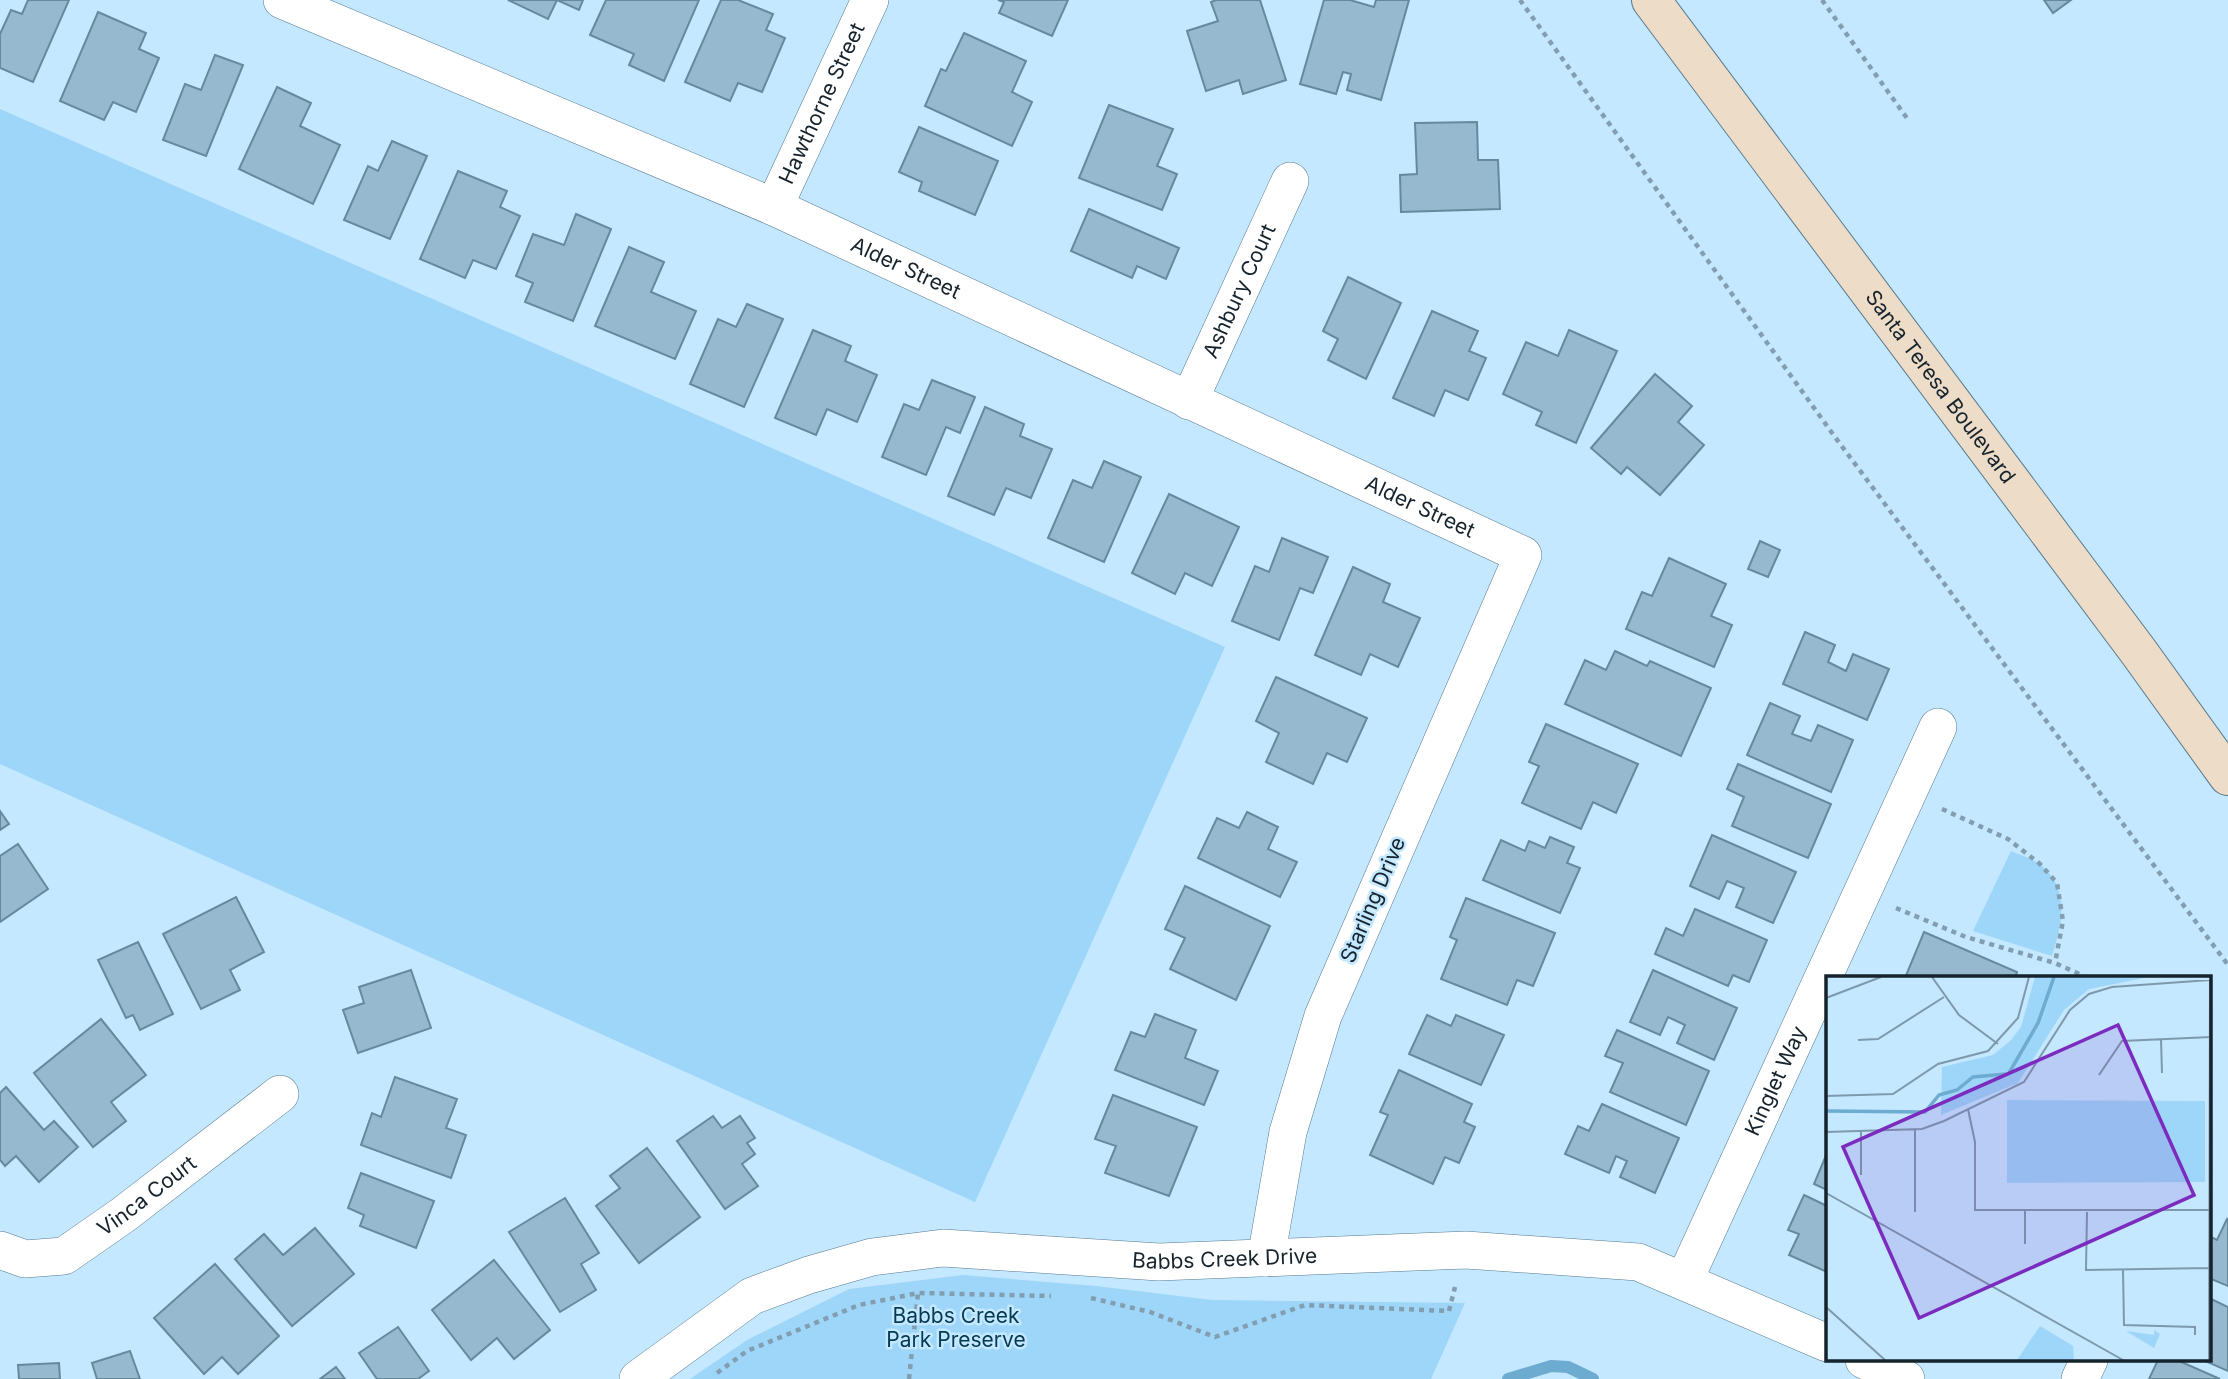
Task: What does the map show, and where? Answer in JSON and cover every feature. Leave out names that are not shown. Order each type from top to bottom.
[{"type":"main road","name":"Santa Teresa Boulevard","points":[[1651,0],[2138,651],[2228,776]]},
{"type":"street","name":"Alder Street","points":[[282,0],[774,207],[1523,555]]},
{"type":"street","name":"Hawthorne Street","points":[[774,207],[870,0]]},
{"type":"street","name":"Ashbury Court","points":[[1189,401],[1290,181]]},
{"type":"street","name":"Starling Drive","points":[[1266,1258],[1288,1132],[1323,1016],[1523,555]]},
{"type":"street","name":"Kinglet Way","points":[[1684,1282],[1938,726]]},
{"type":"street","name":"Vinca Court","points":[[0,1250],[24,1259],[64,1256],[123,1215],[280,1094]]},
{"type":"street","name":"Babbs Creek Drive","points":[[638,1379],[752,1296],[809,1275],[872,1257],[943,1248],[1159,1262],[1466,1250],[1638,1262],[1826,1343]]},
{"type":"street","points":[[1868,1362],[1906,1379]]},
{"type":"street","points":[[2080,1379],[2088,1362]]},
{"type":"path","points":[[1520,0],[1835,437],[2228,965]]},
{"type":"path","points":[[1822,0],[1909,121]]},
{"type":"path","points":[[1907,794],[2008,839],[2039,864],[2057,884],[2063,920],[2055,962]]},
{"type":"path","points":[[1861,894],[1966,937],[2055,962],[2084,976]]},
{"type":"path","points":[[1086,1297],[1150,1312],[1215,1337],[1305,1305],[1449,1311],[1466,1250]]},
{"type":"path","points":[[909,1379],[918,1293]]},
{"type":"path","points":[[707,1379],[747,1352],[859,1305],[918,1293],[1060,1296]]},
{"type":"green space","points":[[0,109],[1225,647],[975,1202],[0,764]]},
{"type":"green space","points":[[2011,851],[2041,865],[2057,886],[2062,908],[2052,956],[1973,931]]},
{"type":"green space","name":"Babbs Creek Park Preserve","points":[[963,1275],[1096,1286],[1212,1300],[1465,1303],[1431,1379],[690,1379],[747,1340],[849,1289]]},
{"type":"building","points":[[28,0],[69,0],[33,82],[0,68],[0,34],[11,10],[22,14]]},
{"type":"building","points":[[508,0],[557,0],[548,19]]},
{"type":"building","points":[[557,0],[583,0],[579,10]]},
{"type":"building","points":[[606,0],[699,0],[664,81],[629,65],[634,54],[590,35]]},
{"type":"building","points":[[721,0],[738,0],[773,14],[766,30],[785,38],[762,92],[738,83],[730,101],[685,82]]},
{"type":"building","points":[[998,0],[1068,0],[1052,36],[999,13],[1004,2]]},
{"type":"building","points":[[1260,0],[1286,80],[1243,94],[1239,80],[1206,91],[1187,31],[1218,21],[1211,2]]},
{"type":"building","points":[[1324,0],[1350,0],[1374,7],[1376,0],[1409,0],[1381,100],[1347,90],[1351,74],[1343,72],[1336,94],[1300,84]]},
{"type":"building","points":[[2044,0],[2071,0],[2053,13]]},
{"type":"building","points":[[98,12],[146,33],[139,49],[159,58],[136,112],[113,102],[104,120],[60,101]]},
{"type":"building","points":[[964,33],[1026,61],[1012,92],[1032,102],[1012,146],[925,106],[941,69],[946,71]]},
{"type":"building","points":[[215,55],[243,65],[206,156],[163,140],[185,84],[201,90]]},
{"type":"building","points":[[277,87],[311,103],[300,126],[340,145],[313,204],[239,169]]},
{"type":"building","points":[[1109,105],[1173,129],[1157,166],[1177,174],[1162,210],[1079,178]]},
{"type":"building","points":[[1477,122],[1478,160],[1498,160],[1500,209],[1401,212],[1400,175],[1417,174],[1415,123]]},
{"type":"building","points":[[919,127],[998,161],[975,215],[919,191],[922,182],[899,172]]},
{"type":"building","points":[[392,141],[427,156],[390,239],[344,220],[368,166],[378,171]]},
{"type":"building","points":[[458,171],[507,191],[500,207],[520,216],[496,269],[473,260],[465,278],[420,259]]},
{"type":"building","points":[[1089,209],[1179,248],[1166,279],[1137,266],[1132,278],[1071,251]]},
{"type":"building","points":[[576,214],[611,229],[573,321],[525,302],[533,283],[516,276],[533,234],[564,245]]},
{"type":"building","points":[[629,247],[664,262],[651,292],[696,311],[675,359],[595,326]]},
{"type":"building","points":[[1348,277],[1401,303],[1366,379],[1328,360],[1338,339],[1323,331]]},
{"type":"building","points":[[747,304],[783,319],[744,407],[690,384],[718,319],[736,327]]},
{"type":"building","points":[[1432,311],[1478,331],[1469,351],[1486,358],[1468,400],[1445,390],[1434,416],[1393,398]]},
{"type":"building","points":[[813,330],[851,346],[845,361],[877,375],[857,422],[827,409],[816,435],[775,418]]},
{"type":"building","points":[[1569,330],[1617,351],[1576,443],[1536,425],[1542,412],[1503,394],[1526,342],[1558,356]]},
{"type":"building","points":[[1655,374],[1692,406],[1678,422],[1704,445],[1660,495],[1627,467],[1621,474],[1591,448]]},
{"type":"building","points":[[932,380],[975,397],[960,433],[946,427],[926,475],[882,457],[904,404],[919,410]]},
{"type":"building","points":[[985,407],[1024,424],[1020,436],[1052,449],[1031,498],[1006,488],[994,515],[948,496]]},
{"type":"building","points":[[1104,461],[1141,477],[1104,562],[1048,538],[1073,480],[1092,488]]},
{"type":"building","points":[[1169,494],[1239,527],[1212,586],[1185,573],[1175,594],[1132,573]]},
{"type":"building","points":[[1282,538],[1328,557],[1313,593],[1300,588],[1279,640],[1232,621],[1255,566],[1269,572]]},
{"type":"building","points":[[1760,541],[1780,550],[1768,577],[1748,569]]},
{"type":"building","points":[[1669,558],[1726,584],[1711,616],[1732,625],[1714,667],[1626,629],[1642,592],[1652,596]]},
{"type":"building","points":[[1353,567],[1390,584],[1383,602],[1420,618],[1398,667],[1370,654],[1361,675],[1315,655]]},
{"type":"building","points":[[1805,632],[1835,645],[1828,662],[1846,671],[1853,654],[1889,669],[1867,720],[1783,684]]},
{"type":"building","points":[[1615,651],[1647,666],[1650,661],[1711,688],[1681,756],[1565,704],[1585,660],[1606,670]]},
{"type":"building","points":[[1276,677],[1367,718],[1347,762],[1327,753],[1313,784],[1266,762],[1279,733],[1256,721]]},
{"type":"building","points":[[1770,703],[1800,716],[1792,734],[1811,741],[1818,725],[1853,740],[1831,792],[1747,755]]},
{"type":"building","points":[[1546,724],[1638,764],[1616,813],[1593,802],[1581,829],[1522,803],[1539,766],[1529,762]]},
{"type":"building","points":[[1738,764],[1831,804],[1808,858],[1732,826],[1744,797],[1727,789]]},
{"type":"building","points":[[0,811],[9,824],[0,830]]},
{"type":"building","points":[[1247,812],[1278,827],[1268,849],[1297,862],[1280,897],[1198,858],[1217,818],[1239,828]]},
{"type":"building","points":[[1712,835],[1796,872],[1773,923],[1736,907],[1744,888],[1727,881],[1719,899],[1690,886]]},
{"type":"building","points":[[1550,837],[1574,847],[1567,863],[1580,868],[1560,913],[1483,880],[1501,840],[1525,851],[1529,841],[1545,848]]},
{"type":"building","points":[[18,844],[48,889],[0,922],[0,856]]},
{"type":"building","points":[[1185,886],[1270,926],[1236,1000],[1170,969],[1185,938],[1165,929]]},
{"type":"building","points":[[236,897],[264,952],[230,970],[240,990],[201,1009],[163,934]]},
{"type":"building","points":[[1466,898],[1555,933],[1533,986],[1517,980],[1507,1005],[1441,979],[1457,940],[1450,937]]},
{"type":"building","points":[[1695,909],[1767,940],[1749,982],[1733,975],[1728,986],[1655,954],[1666,928],[1683,936]]},
{"type":"building","points":[[1924,932],[2017,972],[2016,976],[1906,976]]},
{"type":"building","points":[[138,942],[173,1014],[140,1030],[133,1015],[126,1018],[98,960]]},
{"type":"building","points":[[411,970],[431,1028],[358,1053],[343,1010],[364,1003],[359,987]]},
{"type":"building","points":[[1653,970],[1737,1008],[1714,1060],[1677,1043],[1685,1025],[1668,1017],[1660,1035],[1630,1022]]},
{"type":"building","points":[[1155,1014],[1196,1030],[1185,1058],[1218,1071],[1204,1105],[1115,1070],[1131,1032],[1145,1037]]},
{"type":"building","points":[[1427,1015],[1451,1026],[1456,1015],[1504,1035],[1481,1085],[1409,1054]]},
{"type":"building","points":[[101,1019],[146,1075],[111,1102],[126,1121],[93,1147],[34,1073]]},
{"type":"building","points":[[1617,1030],[1709,1071],[1686,1125],[1610,1092],[1623,1063],[1605,1056]]},
{"type":"building","points":[[1399,1070],[1472,1104],[1464,1122],[1475,1127],[1459,1163],[1445,1157],[1433,1184],[1370,1155],[1388,1115],[1380,1112]]},
{"type":"building","points":[[395,1077],[457,1099],[446,1128],[466,1135],[451,1178],[361,1145],[372,1113],[381,1117]]},
{"type":"building","points":[[6,1087],[44,1130],[54,1121],[78,1147],[39,1182],[16,1156],[5,1166],[0,1160],[0,1093]]},
{"type":"building","points":[[1113,1095],[1197,1127],[1169,1196],[1105,1173],[1116,1146],[1095,1139]]},
{"type":"building","points":[[1602,1104],[1679,1138],[1655,1193],[1620,1177],[1627,1161],[1616,1156],[1609,1173],[1565,1154],[1578,1126],[1589,1131]]},
{"type":"building","points":[[713,1116],[722,1128],[740,1116],[755,1138],[747,1143],[755,1154],[742,1164],[758,1186],[725,1209],[677,1141]]},
{"type":"building","points":[[647,1148],[700,1217],[639,1263],[596,1206],[620,1188],[610,1176]]},
{"type":"building","points":[[1826,1155],[1826,1190],[1814,1184]]},
{"type":"building","points":[[361,1173],[434,1201],[416,1248],[360,1226],[364,1215],[348,1208]]},
{"type":"building","points":[[1804,1195],[1826,1206],[1826,1272],[1789,1255],[1799,1234],[1788,1230]]},
{"type":"building","points":[[565,1198],[599,1253],[581,1264],[596,1290],[560,1312],[509,1232]]},
{"type":"building","points":[[2227,1219],[2228,1286],[2210,1278],[2210,1236],[2217,1240]]},
{"type":"building","points":[[315,1228],[354,1274],[292,1326],[235,1259],[264,1234],[283,1255]]},
{"type":"building","points":[[494,1260],[550,1330],[514,1359],[497,1338],[471,1360],[432,1310]]},
{"type":"building","points":[[215,1264],[279,1336],[238,1374],[222,1357],[204,1374],[154,1318]]},
{"type":"building","points":[[2210,1298],[2228,1307],[2228,1371],[2208,1362],[2210,1362]]},
{"type":"building","points":[[398,1327],[429,1371],[418,1379],[377,1379],[359,1353]]},
{"type":"building","points":[[130,1351],[140,1379],[97,1379],[92,1363]]},
{"type":"building","points":[[2157,1362],[2182,1362],[2220,1379],[2149,1379]]},
{"type":"building","points":[[59,1363],[60,1379],[19,1379],[18,1365]]},
{"type":"building","points":[[336,1367],[345,1379],[320,1379]]},
{"type":"waterway","points":[[1508,1379],[1551,1366],[1568,1367],[1593,1379]]}]
